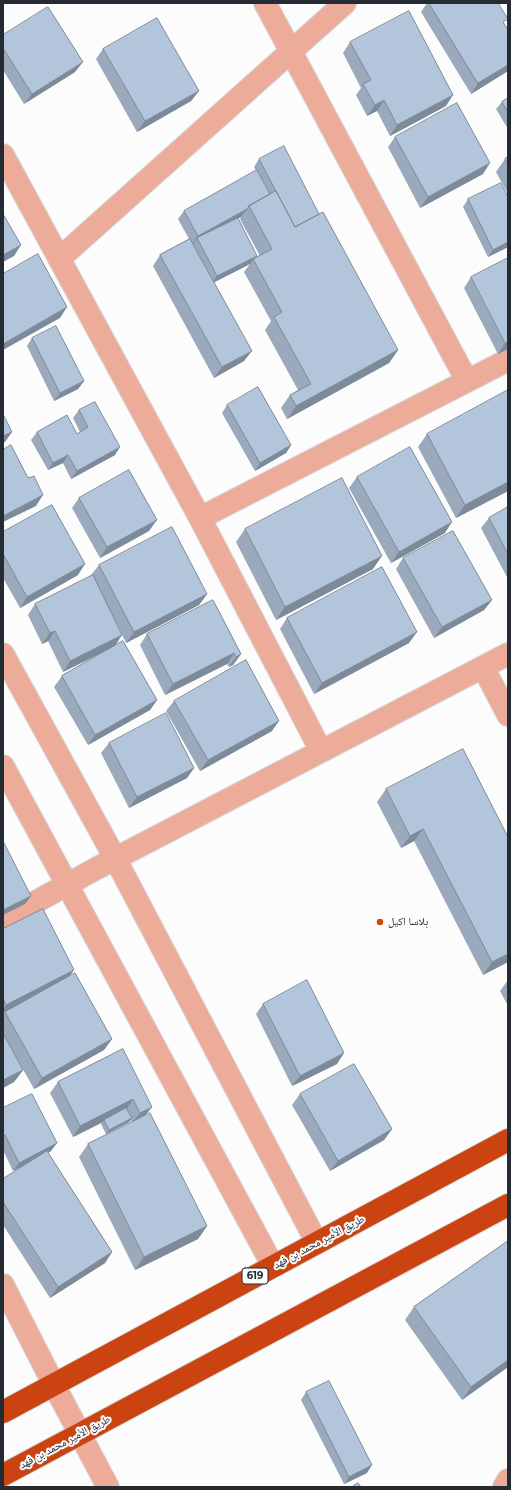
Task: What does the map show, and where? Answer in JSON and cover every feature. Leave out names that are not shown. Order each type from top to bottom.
[{"type":"highway","name":"طريق الأمير محمد بن فهد","points":[[3,1412],[508,1140]]},
{"type":"highway","name":"طريق الأمير محمد بن فهد","points":[[3,1475],[508,1205]]},
{"type":"street","points":[[265,3],[467,381]]},
{"type":"street","points":[[59,259],[345,3]]},
{"type":"street","points":[[3,155],[200,518],[321,752]]},
{"type":"street","points":[[200,518],[508,360]]},
{"type":"street","points":[[3,654],[115,858],[317,1243]]},
{"type":"street","points":[[3,920],[115,858],[508,654]]},
{"type":"street","points":[[483,667],[508,715]]},
{"type":"street","points":[[3,766],[273,1266]]},
{"type":"street","points":[[3,1285],[108,1487]]},
{"type":"street","points":[[504,1487],[508,1480]]},
{"type":"building","points":[[429,3],[498,3],[508,19],[503,22],[508,30],[508,65],[478,83]]},
{"type":"building","points":[[48,7],[83,62],[32,94],[3,48],[3,35]]},
{"type":"building","points":[[409,11],[453,95],[397,125],[384,100],[375,105],[363,84],[371,80],[350,42]]},
{"type":"building","points":[[157,18],[199,91],[145,121],[103,49]]},
{"type":"building","points":[[508,98],[508,112],[502,102]]},
{"type":"building","points":[[457,103],[490,163],[428,197],[395,137]]},
{"type":"building","points":[[284,146],[319,214],[295,227],[259,159]]},
{"type":"building","points":[[508,157],[508,164],[505,159]]},
{"type":"building","points":[[257,170],[270,194],[249,206],[247,209],[198,236],[184,211]]},
{"type":"building","points":[[501,183],[508,197],[508,242],[493,250],[468,199]]},
{"type":"building","points":[[276,191],[295,227],[323,212],[398,350],[296,406],[290,395],[311,384],[274,317],[282,312],[253,259],[272,249],[249,206]]},
{"type":"building","points":[[3,214],[21,245],[3,255]]},
{"type":"building","points":[[238,218],[257,256],[217,276],[197,238]]},
{"type":"building","points":[[190,239],[252,351],[222,367],[160,255]]},
{"type":"building","points":[[38,254],[67,307],[3,344],[3,274]]},
{"type":"building","points":[[508,258],[508,342],[505,343],[471,277]]},
{"type":"building","points":[[56,326],[84,381],[60,393],[32,338]]},
{"type":"building","points":[[258,387],[291,445],[260,463],[227,405]]},
{"type":"building","points":[[508,390],[508,482],[465,505],[427,434]]},
{"type":"building","points":[[95,402],[120,447],[77,471],[68,455],[53,463],[37,432],[67,415],[77,434],[88,427],[79,410]]},
{"type":"building","points":[[3,414],[12,432],[3,436]]},
{"type":"building","points":[[11,445],[28,478],[34,476],[43,495],[3,516],[3,450]]},
{"type":"building","points":[[410,447],[452,522],[399,552],[357,477]]},
{"type":"building","points":[[129,470],[157,520],[107,547],[79,498]]},
{"type":"building","points":[[342,478],[382,556],[285,607],[245,529]]},
{"type":"building","points":[[52,505],[85,564],[27,597],[3,554],[3,532]]},
{"type":"building","points":[[508,507],[508,554],[489,518]]},
{"type":"building","points":[[172,527],[207,594],[134,632],[99,565]]},
{"type":"building","points":[[453,531],[492,600],[442,627],[403,558]]},
{"type":"building","points":[[382,567],[417,632],[322,683],[287,618]]},
{"type":"building","points":[[93,575],[122,635],[70,661],[55,631],[50,633],[35,604]]},
{"type":"building","points":[[213,600],[241,654],[236,657],[234,653],[173,684],[147,634]]},
{"type":"building","points":[[123,641],[157,700],[95,735],[62,676]]},
{"type":"building","points":[[246,660],[279,721],[208,760],[174,701]]},
{"type":"building","points":[[166,713],[194,768],[137,797],[109,743]]},
{"type":"building","points":[[463,749],[508,837],[508,954],[492,962],[423,829],[410,836],[386,789]]},
{"type":"building","points":[[3,841],[31,896],[3,910]]},
{"type":"building","points":[[43,909],[74,970],[6,1005],[3,998],[3,929]]},
{"type":"building","points":[[75,973],[112,1039],[42,1078],[5,1012]]},
{"type":"building","points":[[307,980],[344,1053],[300,1076],[263,1004]]},
{"type":"building","points":[[3,1033],[23,1070],[3,1080]]},
{"type":"building","points":[[123,1049],[152,1107],[140,1113],[133,1099],[80,1126],[58,1082]]},
{"type":"building","points":[[354,1064],[392,1129],[338,1161],[300,1094]]},
{"type":"building","points":[[32,1094],[57,1143],[19,1163],[5,1135],[3,1136],[3,1108]]},
{"type":"building","points":[[126,1108],[132,1118],[109,1130],[104,1120]]},
{"type":"building","points":[[150,1113],[207,1226],[144,1257],[88,1144]]},
{"type":"building","points":[[47,1151],[112,1252],[58,1287],[3,1202],[3,1179]]},
{"type":"building","points":[[508,1241],[508,1360],[471,1387],[414,1307]]},
{"type":"building","points":[[329,1381],[372,1465],[349,1477],[306,1392]]},
{"type":"building","points":[[358,1483],[361,1487],[352,1487]]},
{"type":"place","name":"بلاسا اكيل","points":[[380,922]]}]
